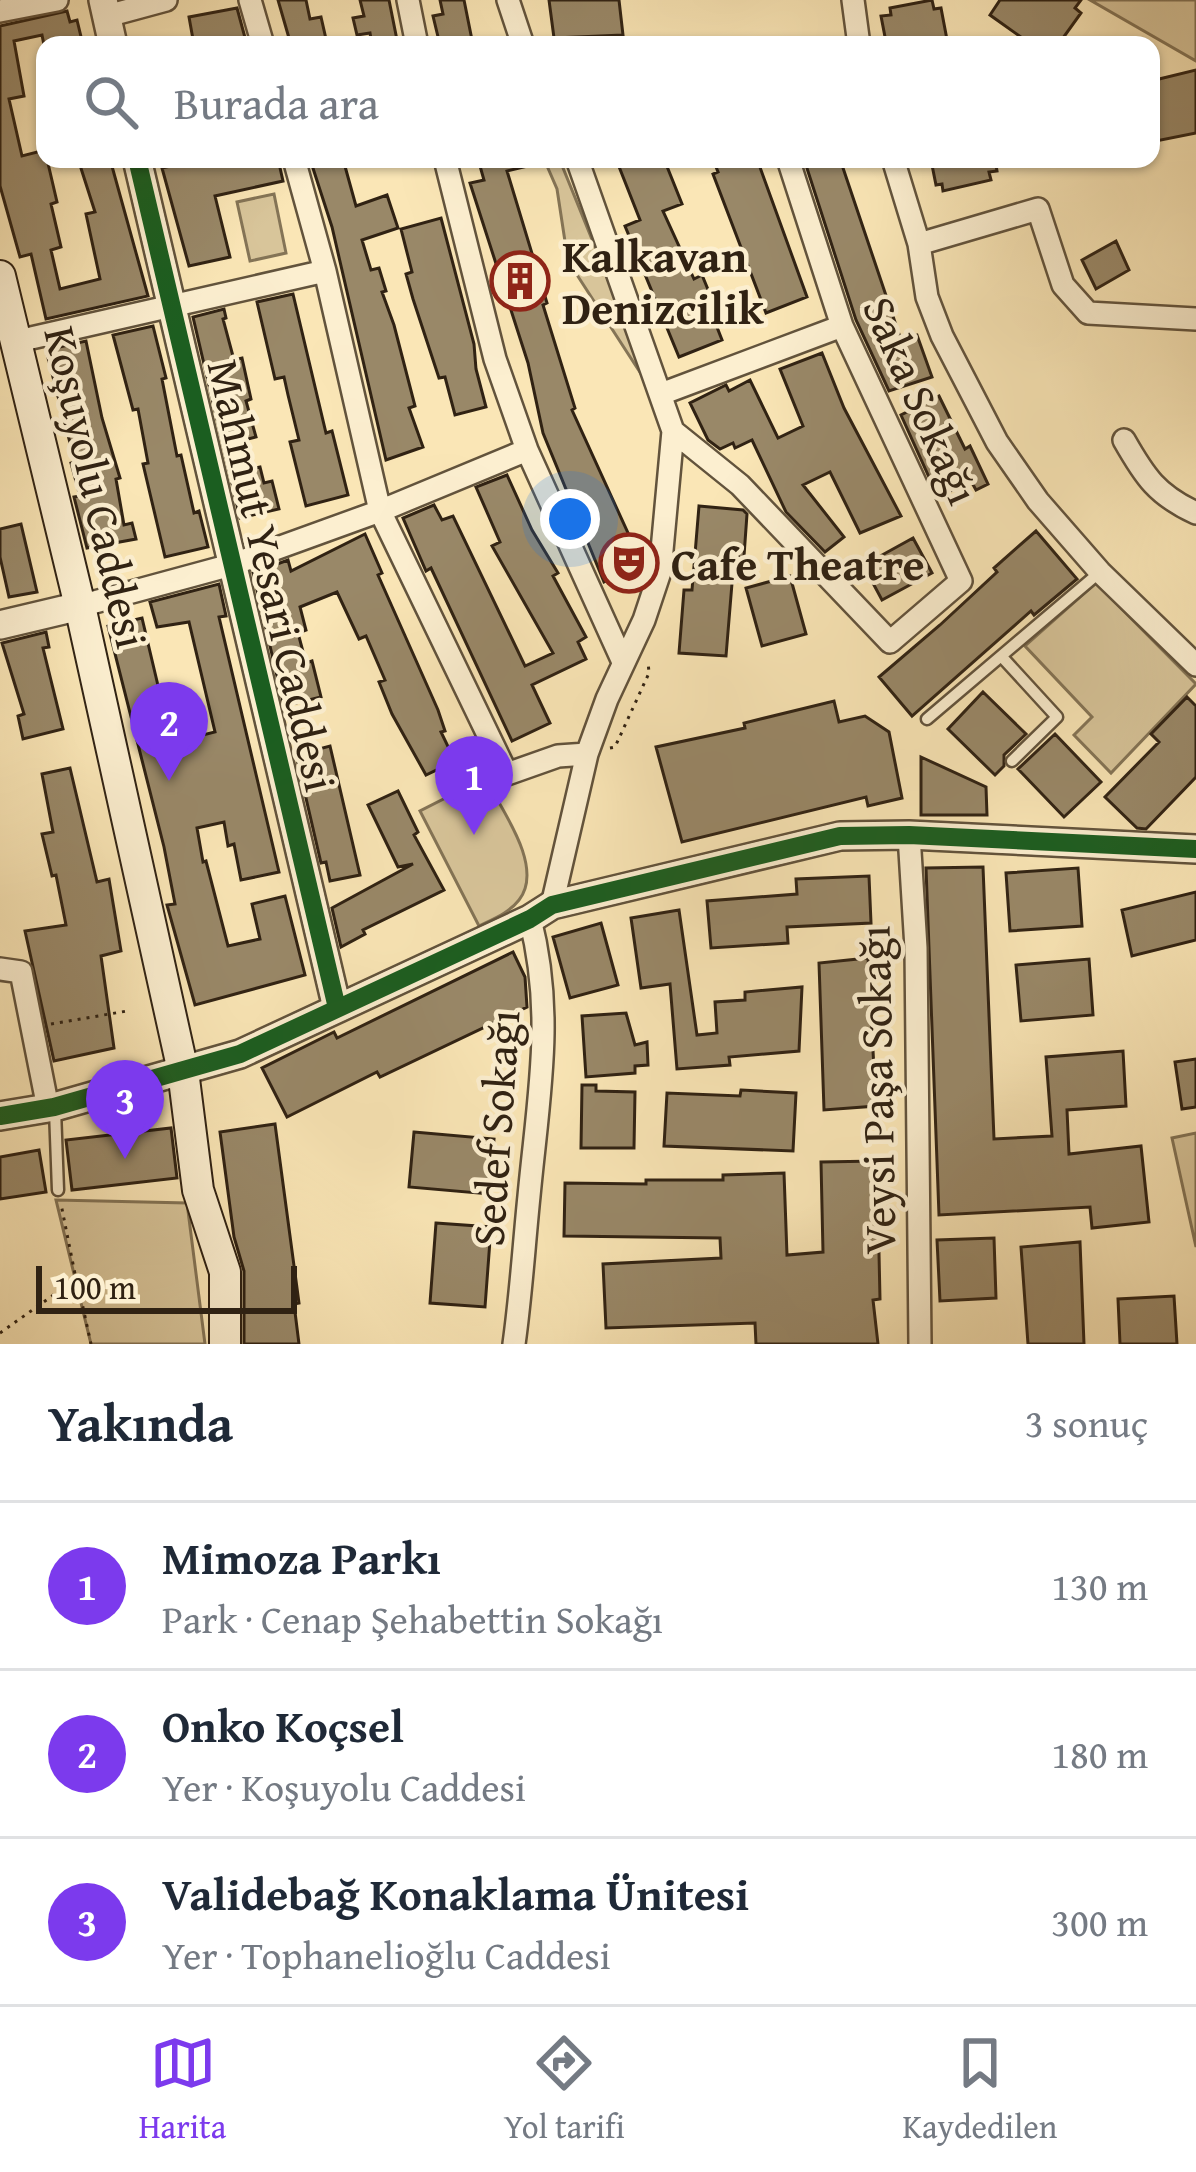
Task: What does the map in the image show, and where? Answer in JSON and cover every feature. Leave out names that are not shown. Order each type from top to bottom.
[{"type":"main road","name":"Koşuyolu Caddesi","points":[[0,276],[80,606],[183,1071],[198,1190],[225,1272],[225,1344]]},
{"type":"street","points":[[0,10],[57,0]]},
{"type":"street","points":[[105,8],[166,0]]},
{"type":"street","points":[[250,0],[260,36]]},
{"type":"street","points":[[408,0],[415,36]]},
{"type":"street","points":[[508,0],[520,36]]},
{"type":"street","points":[[853,0],[857,36]]},
{"type":"street","points":[[859,36],[865,0]]},
{"type":"street","name":"Mahmut Yesari Caddesi","points":[[139,168],[337,1008]]},
{"type":"street","points":[[296,168],[380,511],[507,774],[558,756],[587,754]]},
{"type":"street","points":[[447,168],[496,359],[527,450],[623,662]]},
{"type":"street","points":[[541,912],[587,754],[660,572],[673,431],[580,168]]},
{"type":"street","name":"Saka Sokağı","points":[[673,431],[740,485],[890,642],[962,581],[842,326],[791,168]]},
{"type":"street","points":[[896,168],[920,244],[927,297],[997,442],[1038,501],[1100,572],[1196,665]]},
{"type":"street","points":[[920,244],[1038,209],[1063,285],[1088,313],[1196,319]]},
{"type":"street","points":[[18,341],[325,271]]},
{"type":"street","points":[[661,394],[842,326]]},
{"type":"street","points":[[1124,440],[1165,499],[1196,513]]},
{"type":"street","points":[[0,625],[231,565],[380,511],[527,450]]},
{"type":"street","points":[[0,1116],[51,1107],[240,1054],[541,912],[815,841],[909,835],[1196,849]]},
{"type":"street","name":"Veysi Paşa Sokağı","points":[[909,835],[916,948],[920,1344]]},
{"type":"street","name":"Sedef Sokağı","points":[[514,1344],[542,1100],[541,912]]},
{"type":"street","points":[[0,969],[21,972],[51,1107]]},
{"type":"lane","points":[[927,719],[1100,572]]},
{"type":"lane","points":[[1002,657],[1057,716],[1012,761]]},
{"type":"lane","points":[[51,1107],[58,1190]]},
{"type":"path","points":[[587,754],[615,747],[649,673],[635,639]]},
{"type":"path","points":[[32,1027],[128,1011]]},
{"type":"path","points":[[58,1190],[91,1344]]},
{"type":"path","points":[[0,1333],[76,1279]]},
{"type":"shaded area","points":[[1090,0],[1196,0],[1196,61],[1160,36]]},
{"type":"shaded area","points":[[548,168],[563,168],[656,397],[568,261],[557,189]]},
{"type":"shaded area","points":[[274,194],[286,253],[250,261],[237,202]]},
{"type":"shaded area","points":[[1096,583],[1196,684],[1111,773],[1074,735],[1092,717],[1025,646]]},
{"type":"shaded area","points":[[485,778],[518,838],[527,871],[519,900],[479,926],[420,811]]},
{"type":"shaded area","points":[[1196,1133],[1196,1247],[1172,1138]]},
{"type":"shaded area","points":[[56,1200],[187,1203],[205,1344],[91,1344]]},
{"type":"building","points":[[278,0],[306,0],[310,19],[321,17],[325,36],[288,36]]},
{"type":"building","points":[[360,0],[389,0],[396,36],[357,35],[353,18],[364,16]]},
{"type":"building","points":[[440,0],[464,0],[471,36],[438,36],[433,16],[443,14]]},
{"type":"building","points":[[549,0],[619,0],[623,35],[554,36]]},
{"type":"building","points":[[932,0],[934,9],[941,8],[946,36],[885,36],[881,16],[891,15],[890,8]]},
{"type":"building","points":[[1000,0],[1081,0],[1075,8],[1081,13],[1064,36],[1019,36],[990,15]]},
{"type":"building","points":[[237,8],[245,36],[192,36],[189,17]]},
{"type":"building","points":[[67,11],[70,22],[77,20],[81,36],[42,35],[14,41],[24,96],[9,99],[22,156],[36,152],[36,168],[49,168],[61,247],[51,250],[60,289],[100,279],[86,214],[95,212],[81,168],[112,168],[148,296],[46,319],[31,254],[20,257],[0,186],[0,26]]},
{"type":"building","points":[[1196,70],[1196,133],[1160,140],[1160,79]]},
{"type":"building","points":[[162,168],[280,168],[283,181],[215,196],[230,257],[189,266]]},
{"type":"building","points":[[313,168],[345,168],[356,206],[387,195],[398,228],[362,240],[371,270],[379,268],[386,291],[382,292],[415,406],[409,408],[423,447],[386,460],[332,227]]},
{"type":"building","points":[[481,168],[519,168],[507,171],[547,303],[543,305],[572,410],[628,533],[634,567],[604,582],[543,433],[528,363],[470,183],[484,180]]},
{"type":"building","points":[[620,168],[668,168],[682,204],[663,211],[694,279],[702,275],[709,292],[704,294],[722,340],[679,357],[625,226],[640,220]]},
{"type":"building","points":[[716,168],[760,168],[807,297],[766,313],[713,174]]},
{"type":"building","points":[[807,168],[843,168],[901,340],[917,335],[932,377],[889,391],[856,320]]},
{"type":"building","points":[[933,168],[996,168],[989,172],[991,180],[943,191],[942,184],[936,185]]},
{"type":"building","points":[[441,218],[486,407],[455,415],[413,299],[401,229]]},
{"type":"building","points":[[1116,241],[1129,270],[1096,289],[1082,260]]},
{"type":"building","points":[[293,294],[326,433],[332,431],[348,495],[306,506],[290,442],[299,440],[284,377],[275,379],[257,302]]},
{"type":"building","points":[[224,309],[234,360],[242,358],[251,399],[246,401],[256,437],[244,440],[250,469],[260,467],[264,483],[272,481],[279,509],[240,518],[193,317]]},
{"type":"building","points":[[153,326],[177,456],[181,455],[194,513],[199,511],[208,547],[165,557],[143,464],[148,463],[138,409],[133,410],[113,335]]},
{"type":"building","points":[[86,341],[120,478],[116,479],[124,525],[132,523],[136,539],[87,548],[74,497],[80,496],[71,463],[75,462],[46,350]]},
{"type":"building","points":[[822,353],[844,408],[901,516],[860,533],[830,472],[803,485],[844,537],[825,552],[786,512],[752,440],[720,449],[708,440],[690,403],[726,385],[729,391],[750,380],[778,438],[803,426],[780,369]]},
{"type":"building","points":[[939,396],[988,484],[976,490],[971,481],[938,497],[901,415]]},
{"type":"building","points":[[507,475],[586,637],[578,642],[586,659],[532,685],[550,723],[512,741],[403,518],[434,505],[442,520],[453,516],[525,666],[553,653],[492,546],[500,542],[476,487]]},
{"type":"building","points":[[699,506],[747,514],[743,570],[735,547],[726,656],[679,653],[684,590],[692,590]]},
{"type":"building","points":[[21,524],[37,592],[9,597],[0,557],[0,529]]},
{"type":"building","points":[[1036,531],[1077,579],[1034,615],[1031,611],[912,716],[879,677]]},
{"type":"building","points":[[365,534],[455,761],[426,775],[392,714],[379,682],[385,680],[366,636],[359,639],[337,592],[300,607],[306,630],[298,633],[306,663],[312,661],[321,697],[284,706],[253,573],[288,560],[291,571]]},
{"type":"building","points":[[913,538],[932,573],[882,600],[867,572],[876,566],[873,560]]},
{"type":"building","points":[[790,576],[806,634],[762,646],[746,588]]},
{"type":"building","points":[[219,584],[226,616],[219,617],[279,872],[241,880],[224,822],[197,828],[203,862],[228,946],[260,939],[252,904],[285,896],[305,975],[195,1005],[167,905],[175,904],[164,847],[108,626],[142,618],[160,694],[167,692],[183,740],[215,732],[189,622],[157,627],[150,602]]},
{"type":"building","points":[[46,632],[49,647],[43,648],[63,729],[23,739],[18,716],[24,714],[2,643]]},
{"type":"building","points":[[983,692],[1026,734],[1004,755],[1004,766],[995,775],[948,729]]},
{"type":"building","points":[[1187,697],[1196,706],[1196,777],[1146,829],[1137,828],[1105,797],[1159,742],[1151,734]]},
{"type":"building","points":[[834,701],[839,722],[865,716],[889,732],[902,798],[868,806],[866,797],[682,842],[656,747],[745,728],[744,723]]},
{"type":"building","points":[[1055,734],[1101,782],[1064,817],[1018,769]]},
{"type":"building","points":[[330,746],[360,875],[330,881],[326,862],[321,863],[296,755]]},
{"type":"building","points":[[921,757],[986,787],[987,815],[921,815]]},
{"type":"building","points":[[70,768],[97,882],[109,879],[121,951],[101,956],[114,1048],[54,1061],[25,931],[66,925],[42,834],[53,832],[42,774]]},
{"type":"building","points":[[398,791],[418,832],[414,835],[444,890],[363,930],[365,934],[341,947],[332,908],[413,864],[398,867],[368,805]]},
{"type":"building","points":[[983,867],[994,1139],[1052,1136],[1046,1057],[1123,1051],[1126,1106],[1067,1110],[1069,1154],[1141,1146],[1149,1222],[1092,1228],[1090,1207],[939,1215],[926,868]]},
{"type":"building","points":[[1078,868],[1082,926],[1010,931],[1006,873]]},
{"type":"building","points":[[869,876],[871,923],[787,927],[788,943],[711,948],[707,901],[797,894],[796,879]]},
{"type":"building","points":[[1196,892],[1196,940],[1132,956],[1122,910]]},
{"type":"building","points":[[679,910],[697,1035],[717,1033],[715,1002],[745,1000],[745,992],[802,987],[799,1051],[729,1057],[730,1065],[677,1069],[670,984],[641,988],[631,918]]},
{"type":"building","points":[[601,923],[618,985],[570,998],[553,937]]},
{"type":"building","points":[[513,952],[525,977],[527,1007],[287,1117],[262,1068],[334,1032],[337,1038]]},
{"type":"building","points":[[868,958],[876,1106],[824,1110],[819,963]]},
{"type":"building","points":[[1089,959],[1093,1015],[1021,1021],[1016,965]]},
{"type":"building","points":[[626,1013],[635,1045],[647,1042],[648,1065],[635,1066],[635,1073],[586,1077],[582,1016]]},
{"type":"building","points":[[1196,1059],[1196,1107],[1182,1109],[1175,1062]]},
{"type":"building","points":[[582,1085],[596,1085],[596,1091],[635,1092],[634,1148],[581,1148]]},
{"type":"building","points":[[741,1090],[796,1093],[793,1151],[664,1146],[667,1093],[740,1096]]},
{"type":"building","points":[[275,1124],[299,1303],[294,1304],[299,1344],[244,1344],[244,1271],[234,1237],[220,1132]]},
{"type":"building","points":[[171,1128],[177,1178],[72,1190],[66,1140]]},
{"type":"building","points":[[414,1132],[494,1139],[489,1194],[409,1187]]},
{"type":"building","points":[[39,1150],[46,1192],[0,1199],[0,1157]]},
{"type":"building","points":[[877,1161],[880,1299],[873,1300],[878,1344],[756,1344],[755,1323],[606,1328],[603,1264],[721,1258],[720,1238],[564,1236],[565,1183],[646,1184],[646,1180],[723,1180],[723,1175],[784,1173],[787,1255],[823,1252],[821,1162]]},
{"type":"building","points":[[436,1223],[491,1227],[485,1307],[430,1303]]},
{"type":"building","points":[[994,1238],[996,1298],[940,1301],[937,1240]]},
{"type":"building","points":[[1080,1242],[1084,1344],[1028,1344],[1021,1247]]},
{"type":"building","points":[[1174,1296],[1177,1344],[1120,1344],[1118,1299]]},
{"type":"cycle path","points":[[139,168],[337,1008]]},
{"type":"cycle path","points":[[0,1116],[54,1107],[240,1054],[552,905],[840,836],[1196,849]]},
{"type":"place","name":"Kalkavan Denizcilik","points":[[520,281]]},
{"type":"place","name":"Cafe Theatre","points":[[629,563]]},
{"type":"place","name":"Onko Koçsel","points":[[169,781]]},
{"type":"place","name":"Mimoza Parkı","points":[[474,835]]},
{"type":"place","name":"Validebağ Konaklama Ünitesi","points":[[125,1159]]}]
